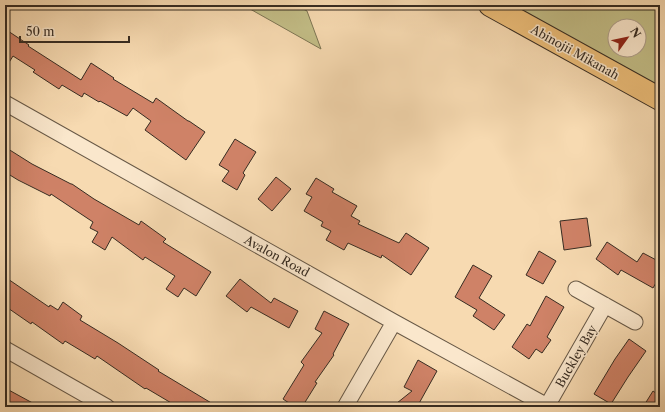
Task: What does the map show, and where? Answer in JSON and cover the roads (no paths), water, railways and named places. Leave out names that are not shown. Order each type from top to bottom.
[{"type":"main road","name":"Abinojii Mikanah","points":[[490,5],[660,99]]},
{"type":"street","name":"Avalon Road","points":[[5,103],[548,407]]},
{"type":"street","points":[[576,289],[635,322]]},
{"type":"street","name":"Buckley Bay","points":[[548,407],[605,306]]},
{"type":"street","points":[[346,407],[394,322]]},
{"type":"street","points":[[5,349],[107,407]]}]
